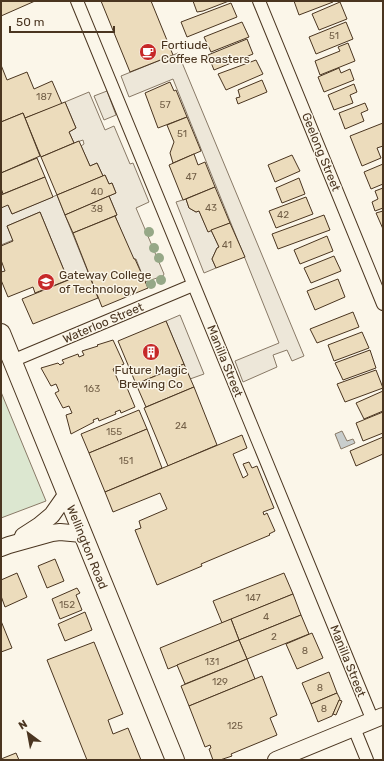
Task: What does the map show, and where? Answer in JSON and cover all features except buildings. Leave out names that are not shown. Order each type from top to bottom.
[{"type":"main road","name":"Wellington Road","points":[[1,333],[175,760]]},
{"type":"street","name":"Manilla Street","points":[[77,1],[193,285],[378,718]]},
{"type":"street","name":"Geelong Street","points":[[259,1],[383,304]]},
{"type":"street","name":"Waterloo Street","points":[[12,360],[193,285]]},
{"type":"street","points":[[5,546],[40,525],[52,515],[66,495]]},
{"type":"street","points":[[5,546],[52,533],[66,532],[82,534]]},
{"type":"street","points":[[276,760],[378,718]]},
{"type":"street","points":[[354,728],[368,760]]},
{"type":"green space","points":[[1,392],[46,501],[1,518]]},
{"type":"shaded area","points":[[178,53],[304,356],[292,361],[287,350],[273,355],[277,367],[243,382],[235,361],[279,343],[173,79],[129,97],[121,76]]},
{"type":"shaded area","points":[[107,91],[116,115],[104,120],[94,96]]},
{"type":"shaded area","points":[[89,92],[105,130],[114,126],[130,164],[133,163],[149,202],[136,208],[164,274],[163,276],[145,282],[136,259],[133,259],[115,216],[117,215],[109,196],[116,193],[112,183],[109,184],[105,175],[103,176],[97,163],[90,166],[81,146],[84,144],[83,140],[74,143],[69,132],[76,128],[65,102]]},
{"type":"shaded area","points":[[1,188],[12,214],[57,195],[88,272],[68,280],[40,212],[7,226],[13,240],[1,245]]},
{"type":"shaded area","points":[[186,199],[189,208],[196,212],[199,211],[208,231],[211,230],[219,247],[217,248],[212,259],[216,268],[204,273],[176,202]]},
{"type":"shaded area","points":[[180,315],[204,374],[190,379],[166,321]]},
{"type":"shaded area","points":[[342,431],[347,441],[353,439],[355,443],[341,449],[335,434]]},
{"type":"place","name":"Fortiude Coffee Roasters","points":[[148,52]]},
{"type":"place","name":"Gateway College of Technology","points":[[46,282]]},
{"type":"place","name":"Future Magic Brewing Co","points":[[151,352]]}]
